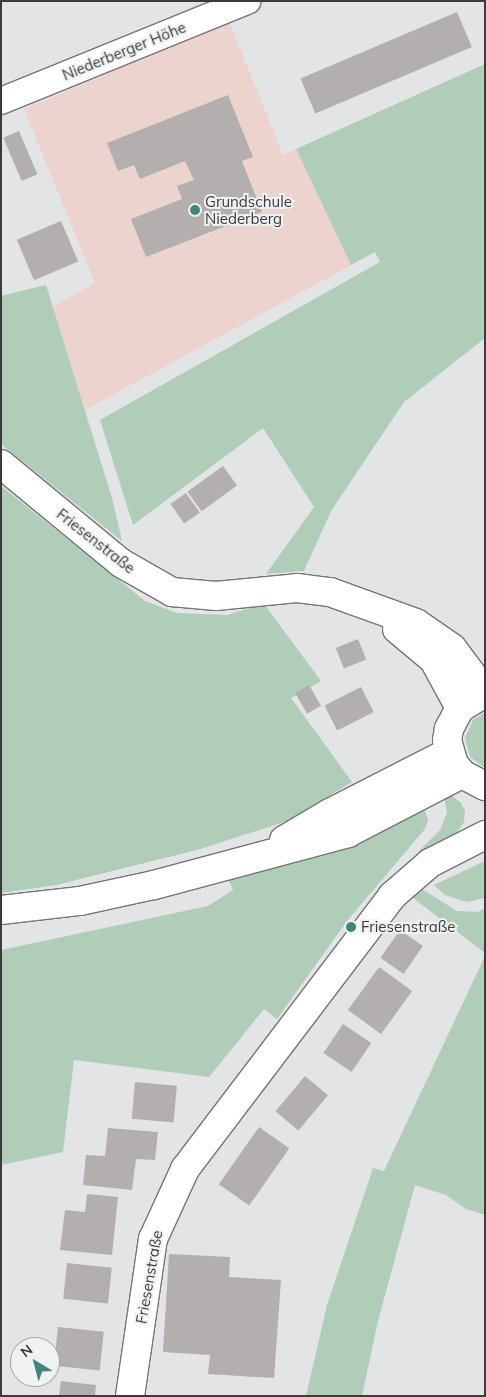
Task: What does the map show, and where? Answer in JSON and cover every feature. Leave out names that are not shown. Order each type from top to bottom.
[{"type":"street","name":"Niederberger Höhe","points":[[1,101],[247,1]]},
{"type":"street","name":"Friesenstraße","points":[[1,464],[121,563],[172,592],[216,596],[297,588],[330,592],[416,623],[452,648],[485,692]]},
{"type":"street","name":"Friesenstraße","points":[[378,610],[434,660],[460,708]]},
{"type":"street","points":[[1,910],[80,901],[253,859],[348,832],[465,771],[449,729],[460,708],[485,692]]},
{"type":"street","name":"Friesenstraße","points":[[130,1396],[153,1240],[185,1169],[392,896],[430,863],[485,835]]},
{"type":"shaded area","name":"Grundschule Niederberg","points":[[229,21],[283,155],[296,149],[351,265],[85,410],[51,308],[95,283],[24,109]]},
{"type":"green space","points":[[485,64],[485,338],[404,402],[331,511],[304,571],[266,574],[314,507],[263,428],[133,525],[100,420],[380,262],[375,252],[351,265],[296,149]]},
{"type":"green space","points":[[46,285],[112,498],[122,541],[1,444],[1,296]]},
{"type":"green space","points":[[1,486],[145,601],[177,613],[227,615],[264,604],[321,681],[291,698],[352,782],[287,821],[197,850],[56,885],[1,893]]},
{"type":"green space","points":[[485,712],[485,768],[470,757],[465,738],[473,720]]},
{"type":"green space","points":[[444,796],[452,796],[461,803],[465,811],[464,822],[455,835],[418,852],[440,830],[447,813]]},
{"type":"green space","points":[[423,805],[428,820],[425,829],[347,921],[277,1019],[264,1009],[209,1077],[74,1060],[63,1152],[1,1165],[1,950],[208,906],[233,890],[228,878]]},
{"type":"green space","points":[[485,861],[484,898],[467,902],[445,895],[434,885]]},
{"type":"green space","points":[[422,889],[457,911],[478,912],[485,908],[485,953],[412,897]]},
{"type":"green space","points":[[485,956],[485,1215],[466,1209],[446,1195],[415,1185],[378,1321],[362,1396],[306,1396],[327,1305],[373,1168],[384,1171]]},
{"type":"building","points":[[457,12],[472,47],[315,113],[301,78]]},
{"type":"building","points":[[228,95],[253,157],[242,161],[262,212],[146,257],[131,219],[182,199],[177,186],[194,180],[185,161],[140,179],[134,165],[118,171],[107,143]]},
{"type":"building","points":[[19,131],[37,174],[22,181],[3,138]]},
{"type":"building","points":[[61,221],[78,262],[34,280],[17,240]]},
{"type":"building","points":[[223,466],[237,485],[202,511],[187,492]]},
{"type":"building","points":[[186,493],[200,513],[184,524],[170,504]]},
{"type":"building","points":[[358,639],[366,659],[344,668],[336,648]]},
{"type":"building","points":[[309,685],[321,706],[307,714],[295,693]]},
{"type":"building","points":[[361,687],[374,712],[337,731],[324,706]]},
{"type":"building","points":[[400,930],[423,946],[403,974],[380,958]]},
{"type":"building","points":[[379,967],[412,991],[381,1034],[348,1010]]},
{"type":"building","points":[[343,1024],[371,1043],[352,1072],[323,1053]]},
{"type":"building","points":[[305,1076],[328,1095],[298,1131],[275,1111]]},
{"type":"building","points":[[135,1082],[177,1086],[174,1123],[132,1119]]},
{"type":"building","points":[[259,1127],[289,1148],[249,1206],[219,1184]]},
{"type":"building","points":[[108,1128],[158,1132],[155,1160],[136,1159],[132,1190],[83,1185],[86,1155],[105,1156]]},
{"type":"building","points":[[87,1194],[118,1197],[112,1255],[60,1250],[65,1210],[85,1212]]},
{"type":"building","points":[[169,1254],[230,1257],[229,1277],[281,1280],[274,1378],[208,1374],[210,1355],[163,1352]]},
{"type":"building","points":[[67,1263],[112,1268],[108,1304],[63,1299]]},
{"type":"building","points":[[58,1327],[104,1332],[100,1371],[60,1366],[60,1337],[57,1337]]},
{"type":"building","points":[[61,1381],[96,1385],[95,1396],[59,1396]]},
{"type":"place","name":"Grundschule Niederberg","points":[[195,210]]},
{"type":"place","name":"Friesenstraße","points":[[351,927]]}]
